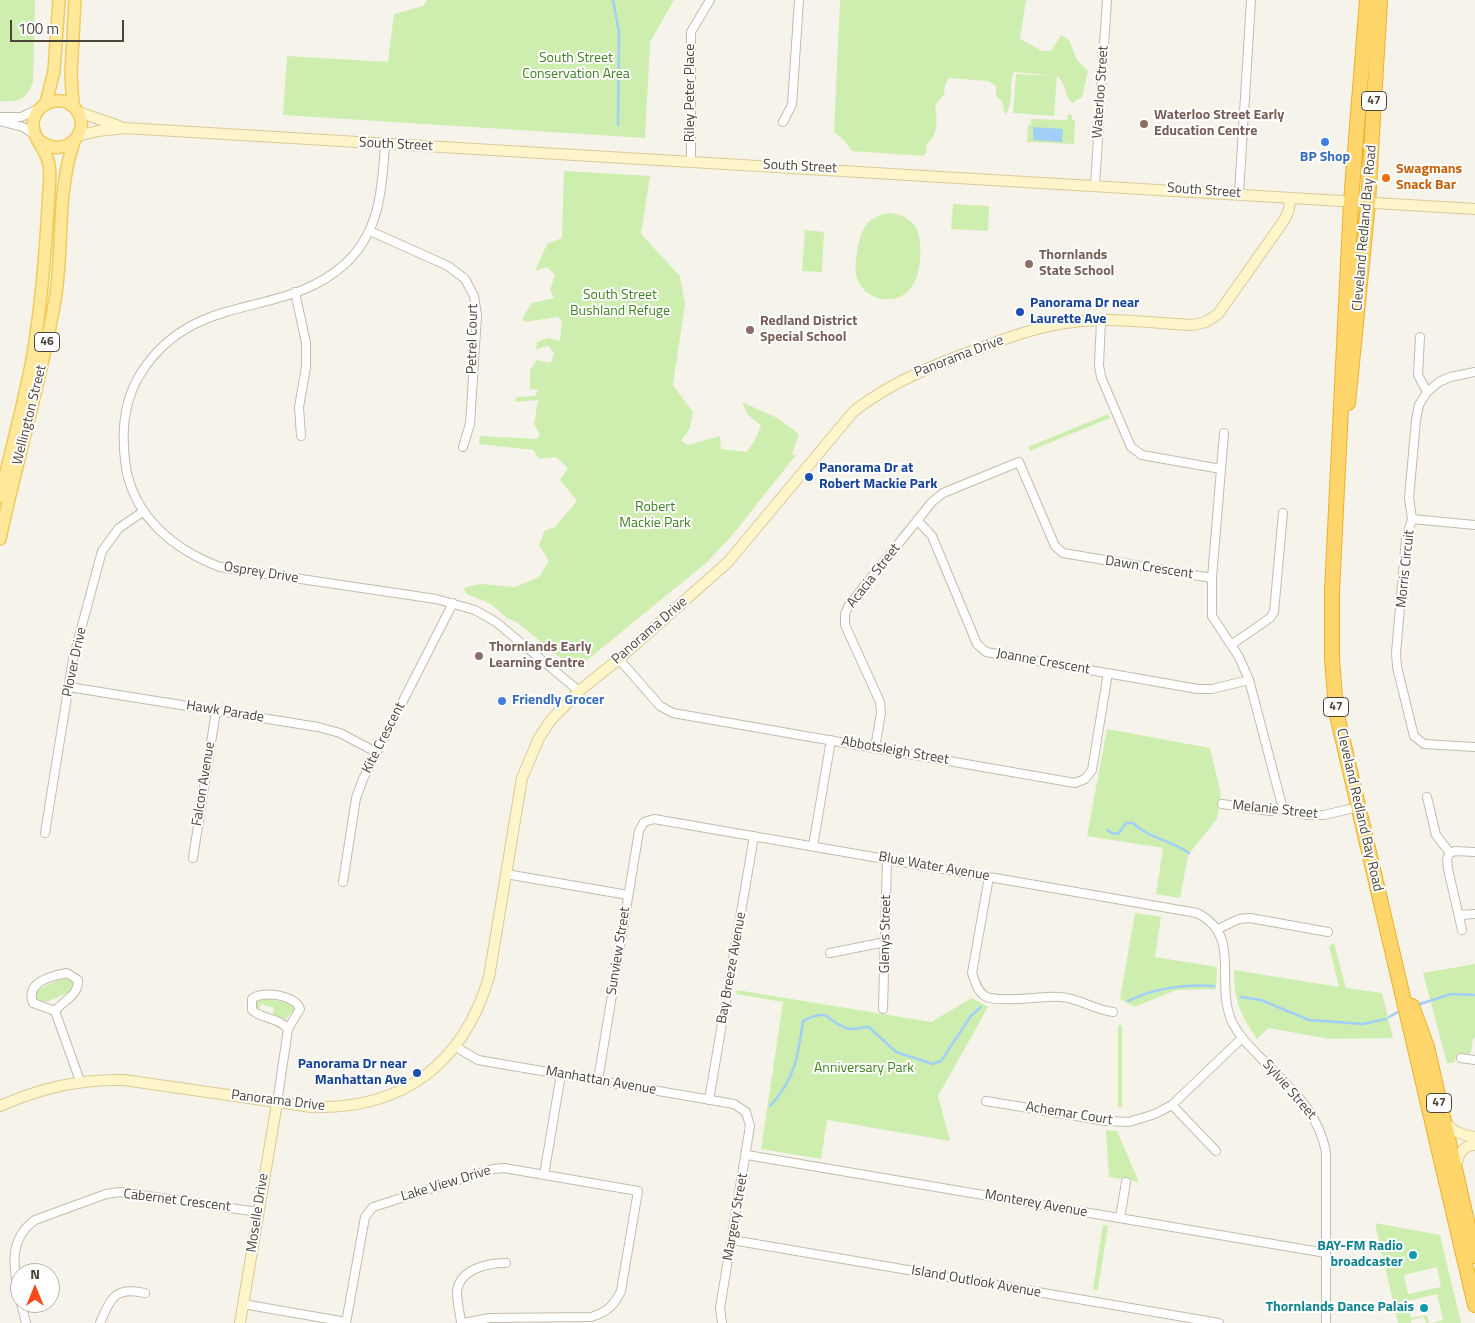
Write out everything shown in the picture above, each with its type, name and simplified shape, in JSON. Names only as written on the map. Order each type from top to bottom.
[{"type":"highway","name":"Cleveland Redland Bay Road","points":[[1340,455],[1339,426],[1352,202],[1367,0]]},
{"type":"highway","name":"Cleveland Redland Bay Road","points":[[1380,0],[1368,203],[1352,376],[1340,455],[1332,591],[1332,658],[1336,711],[1475,1305]]},
{"type":"highway","name":"Cleveland Redland Bay Road","points":[[1393,953],[1427,1047],[1475,1256]]},
{"type":"highway","points":[[1427,1047],[1420,1047],[1419,1052],[1426,1081],[1429,1108]]},
{"type":"main road","name":"Wellington Street","points":[[0,497],[32,360],[38,322],[50,185],[49,163],[38,139],[33,120],[42,106],[54,72],[59,0]]},
{"type":"main road","name":"Wellington Street","points":[[0,539],[47,342],[55,298],[62,185],[81,120],[76,109],[71,74],[75,0]]},
{"type":"main road","points":[[42,106],[61,101],[76,109]]},
{"type":"main road","points":[[38,139],[52,148],[58,148],[76,139]]},
{"type":"street","name":"Riley Peter Place","points":[[691,161],[691,32],[710,0]]},
{"type":"street","points":[[783,122],[792,105],[799,0]]},
{"type":"street","name":"Waterloo Street","points":[[1095,185],[1107,0]]},
{"type":"street","points":[[1239,193],[1251,0]]},
{"type":"street","points":[[0,119],[21,117],[42,106]]},
{"type":"street","name":"South Street","points":[[76,109],[125,128]]},
{"type":"street","points":[[0,119],[23,127],[38,139]]},
{"type":"street","name":"South Street","points":[[76,139],[98,131],[125,128],[385,145],[1239,193],[1290,198],[1475,209]]},
{"type":"street","name":"Osprey Drive","points":[[385,145],[382,193],[378,212],[370,231],[347,262],[331,276],[295,292],[204,318],[186,327],[167,341],[150,359],[136,381],[128,403],[123,427],[123,450],[127,474],[144,511],[175,546],[196,558],[220,567],[453,603],[475,610],[496,622],[579,691]]},
{"type":"street","name":"Panorama Drive","points":[[0,1107],[60,1084],[80,1081],[124,1080],[276,1103],[333,1108],[370,1102],[394,1094],[418,1081],[440,1065],[456,1047],[482,1002],[487,985],[522,778],[538,738],[551,720],[579,691],[619,660],[728,562],[854,411],[902,379],[952,358],[1023,333],[1075,322],[1192,325],[1213,319],[1285,220],[1289,210],[1290,198]]},
{"type":"street","name":"Petrel Court","points":[[370,231],[448,266],[464,278],[474,296],[477,315],[470,424],[463,447]]},
{"type":"street","points":[[295,292],[306,343],[306,367],[299,407],[301,436]]},
{"type":"street","points":[[1101,322],[1099,365],[1101,377],[1132,447],[1142,455],[1221,469]]},
{"type":"street","points":[[1420,337],[1418,375],[1428,392]]},
{"type":"street","name":"Morris Circuit","points":[[1475,372],[1450,377],[1428,392],[1419,406],[1409,498],[1412,519],[1406,539],[1396,653],[1397,667],[1414,736],[1424,744],[1475,748]]},
{"type":"street","points":[[1212,578],[1224,433]]},
{"type":"street","name":"Acacia Street","points":[[876,748],[881,713],[880,702],[845,625],[845,614],[849,605],[932,502],[943,493],[1018,462]]},
{"type":"street","name":"Dawn Crescent","points":[[1018,462],[1055,546],[1063,553],[1212,578],[1212,616],[1239,657],[1249,680],[1283,810]]},
{"type":"street","name":"Plover Drive","points":[[45,833],[73,659],[102,551],[119,528],[144,511]]},
{"type":"street","points":[[1231,645],[1274,612],[1283,513]]},
{"type":"street","points":[[1412,519],[1475,525]]},
{"type":"street","name":"Joanne Crescent","points":[[917,520],[932,536],[976,644],[986,652],[1198,689],[1212,689],[1249,680]]},
{"type":"street","name":"Kite Crescent","points":[[343,882],[356,798],[376,752],[453,603]]},
{"type":"street","name":"Abbotsleigh Street","points":[[619,660],[666,711],[1075,782],[1085,780],[1092,770],[1108,673]]},
{"type":"street","name":"Hawk Parade","points":[[69,687],[318,726],[340,733],[376,752]]},
{"type":"street","name":"Falcon Avenue","points":[[193,858],[216,711]]},
{"type":"street","points":[[813,846],[830,740]]},
{"type":"street","points":[[1426,797],[1436,835],[1450,853]]},
{"type":"street","name":"Melanie Street","points":[[1222,804],[1270,811],[1283,810],[1306,816],[1324,815],[1358,807]]},
{"type":"street","name":"Blue Water Avenue","points":[[644,822],[654,819],[1197,913],[1208,918],[1218,929]]},
{"type":"street","name":"Sunview Street","points":[[598,1080],[639,831],[644,822]]},
{"type":"street","name":"Bay Breeze Avenue","points":[[709,1100],[754,836]]},
{"type":"street","points":[[1462,930],[1447,859],[1450,853],[1455,851],[1475,852]]},
{"type":"street","name":"Glenys Street","points":[[883,1009],[887,859]]},
{"type":"street","points":[[506,874],[628,895]]},
{"type":"street","points":[[989,877],[972,972],[976,986],[985,996],[995,999],[1062,997],[1078,1001],[1097,1010],[1112,1012]]},
{"type":"street","points":[[1459,915],[1475,914]]},
{"type":"street","points":[[1218,929],[1234,921],[1250,918],[1328,932]]},
{"type":"street","name":"Sylvie Street","points":[[1218,929],[1224,947],[1224,989],[1227,1007],[1242,1038],[1308,1108],[1317,1122],[1326,1152],[1326,1323]]},
{"type":"street","points":[[830,953],[885,942]]},
{"type":"street","points":[[67,973],[75,976],[78,980],[79,988],[55,1010],[33,1003],[30,996],[32,988],[36,983],[61,974],[67,973]]},
{"type":"street","points":[[276,1103],[288,1029],[300,1008],[294,999],[261,994],[252,998],[252,1010],[257,1014],[282,1022],[288,1029]]},
{"type":"street","points":[[55,1010],[80,1081]]},
{"type":"street","name":"Achemar Court","points":[[986,1101],[1114,1122],[1142,1118],[1172,1105],[1242,1038]]},
{"type":"street","name":"Manhattan Avenue","points":[[456,1047],[478,1060],[734,1104],[746,1112]]},
{"type":"street","points":[[1461,1058],[1475,1060]]},
{"type":"street","points":[[544,1174],[561,1074]]},
{"type":"street","name":"Moselle Drive","points":[[240,1323],[276,1103]]},
{"type":"street","points":[[1172,1105],[1216,1150]]},
{"type":"street","name":"Margery Street","points":[[722,1323],[720,1308],[747,1155],[750,1126],[746,1112]]},
{"type":"street","points":[[1443,1118],[1449,1128],[1461,1134],[1475,1137]]},
{"type":"street","points":[[1455,1172],[1458,1156],[1463,1149],[1475,1145]]},
{"type":"street","name":"Monterey Avenue","points":[[747,1155],[1326,1252]]},
{"type":"street","name":"Lake View Drive","points":[[346,1322],[365,1218],[373,1207],[492,1169],[504,1168],[638,1191],[621,1291],[614,1304],[604,1313],[591,1316],[490,1318],[462,1323]]},
{"type":"street","points":[[1120,1218],[1126,1182]]},
{"type":"street","name":"Cabernet Crescent","points":[[13,1263],[14,1254],[27,1226],[36,1220],[106,1194],[120,1192],[258,1212]]},
{"type":"street","name":"Island Outlook Avenue","points":[[732,1240],[1219,1323]]},
{"type":"street","points":[[462,1323],[457,1290],[461,1282],[468,1273],[476,1268],[490,1263],[506,1262]]},
{"type":"street","points":[[100,1323],[110,1301],[119,1292],[129,1289],[145,1293]]},
{"type":"street","points":[[243,1304],[346,1322]]},
{"type":"green space","points":[[0,0],[35,0],[33,82],[24,97],[12,101],[0,101]]},
{"type":"green space","name":"South Street Conservation Area","points":[[427,0],[674,0],[650,42],[645,138],[283,115],[287,56],[388,62],[394,14],[423,6]]},
{"type":"green space","points":[[840,0],[1026,0],[1020,39],[1042,51],[1051,51],[1061,35],[1069,40],[1077,60],[1088,71],[1082,97],[1072,103],[1057,76],[1054,116],[1013,113],[1016,74],[1056,76],[1014,72],[1011,83],[1010,105],[1005,115],[1002,101],[996,96],[996,86],[988,81],[949,78],[945,85],[944,95],[935,105],[935,132],[926,144],[927,152],[923,156],[852,151],[845,141],[834,132]]},
{"type":"green space","points":[[1068,115],[1072,115],[1072,120],[1075,120],[1074,144],[1027,142],[1028,125],[1031,125],[1031,119],[1067,120]]},
{"type":"green space","points":[[564,171],[650,176],[641,234],[680,276],[685,304],[673,385],[693,412],[690,428],[681,441],[688,445],[720,436],[721,449],[747,452],[756,438],[761,425],[748,415],[742,402],[777,418],[799,434],[792,454],[796,455],[730,538],[706,563],[575,670],[518,623],[507,618],[491,604],[467,594],[463,588],[481,584],[515,587],[539,577],[549,561],[539,545],[545,530],[555,527],[577,501],[560,480],[568,468],[556,457],[539,459],[533,450],[479,444],[480,436],[537,439],[540,435],[534,424],[538,400],[515,402],[517,397],[535,396],[538,390],[530,389],[530,370],[537,360],[551,363],[554,353],[548,345],[536,350],[537,342],[549,338],[560,341],[562,321],[558,317],[524,322],[523,317],[532,303],[554,298],[550,290],[555,275],[547,267],[535,271],[547,244],[562,238]]},
{"type":"green space","points":[[953,204],[989,206],[988,231],[951,229]]},
{"type":"green space","points":[[890,213],[907,219],[917,229],[920,244],[920,261],[917,276],[910,289],[899,297],[883,299],[872,296],[861,286],[856,276],[855,264],[862,231],[875,217]]},
{"type":"green space","points":[[805,230],[824,232],[822,272],[802,271]]},
{"type":"green space","points":[[1108,414],[1110,418],[1030,451],[1028,447]]},
{"type":"green space","points":[[1107,729],[1210,748],[1221,795],[1217,819],[1188,855],[1180,898],[1156,894],[1163,848],[1087,836]]},
{"type":"green space","points":[[1135,913],[1161,917],[1155,957],[1217,967],[1216,989],[1177,990],[1134,1007],[1120,999]]},
{"type":"green space","points":[[1334,943],[1346,988],[1382,993],[1393,1038],[1330,1039],[1268,1028],[1257,1039],[1239,1007],[1235,990],[1234,970],[1339,987],[1329,946]]},
{"type":"green space","points":[[1475,964],[1475,1038],[1473,1038],[1471,1052],[1466,1056],[1457,1055],[1454,1063],[1447,1063],[1423,973]]},
{"type":"green space","points":[[67,976],[75,984],[74,990],[49,1001],[38,1002],[34,995],[35,991]]},
{"type":"green space","name":"Anniversary Park","points":[[737,990],[931,1022],[972,998],[988,1007],[938,1096],[950,1141],[827,1120],[821,1159],[761,1149],[783,1002],[736,994]]},
{"type":"green space","points":[[263,998],[293,1004],[295,1009],[285,1020],[272,1016],[274,1008],[261,1004],[258,1012],[255,1004],[257,999]]},
{"type":"green space","points":[[1118,1025],[1122,1025],[1122,1107],[1118,1107]]},
{"type":"green space","points":[[1106,1130],[1117,1131],[1139,1182],[1109,1177]]},
{"type":"green space","points":[[1375,1223],[1440,1235],[1461,1323],[1431,1323],[1443,1320],[1437,1294],[1407,1301],[1411,1318],[1427,1315],[1429,1323],[1426,1323],[1424,1317],[1411,1320],[1411,1323],[1398,1323]],"holes":[[[1437,1267],[1441,1287],[1408,1294],[1404,1275]]]},
{"type":"green space","points":[[1103,1225],[1108,1226],[1098,1290],[1093,1289]]},
{"type":"water","points":[[1033,127],[1063,129],[1062,142],[1033,140]]},
{"type":"waterway","points":[[613,0],[619,32],[618,125]]},
{"type":"waterway","points":[[1107,830],[1114,834],[1119,833],[1126,823],[1133,823],[1146,832],[1189,853]]},
{"type":"waterway","points":[[1128,1001],[1148,993],[1170,988],[1214,986]]},
{"type":"waterway","points":[[1420,1004],[1451,994],[1475,995]]},
{"type":"waterway","points":[[1241,997],[1261,1000],[1309,1020],[1363,1024],[1386,1019]]},
{"type":"waterway","points":[[770,1106],[785,1086],[794,1066],[803,1021],[823,1015],[849,1029],[869,1027],[896,1052],[933,1064],[941,1061],[971,1016],[981,1007]]},
{"type":"waterway","points":[[1389,1017],[1398,1012]]},
{"type":"place","name":"Waterloo Street Early Education Centre","points":[[1144,124]]},
{"type":"place","name":"BP Shop","points":[[1325,142]]},
{"type":"place","name":"Swagmans Snack Bar","points":[[1386,178]]},
{"type":"place","name":"Thornlands State School","points":[[1029,264]]},
{"type":"place","name":"Panorama Dr near Laurette Ave","points":[[1020,312]]},
{"type":"place","name":"Redland District Special School","points":[[750,330]]},
{"type":"place","name":"Panorama Dr at Robert Mackie Park","points":[[809,477]]},
{"type":"place","name":"Thornlands Early Learning Centre","points":[[479,656]]},
{"type":"place","name":"Friendly Grocer","points":[[502,701]]},
{"type":"place","name":"Panorama Dr near Manhattan Ave","points":[[417,1073]]},
{"type":"place","name":"BAY-FM Radio broadcaster","points":[[1413,1255]]},
{"type":"place","name":"Thornlands Dance Palais","points":[[1424,1308]]},
{"type":"park label","name":"South Street Bushland Refuge","points":[[620,304]]},
{"type":"park label","name":"Robert Mackie Park","points":[[655,516]]}]
